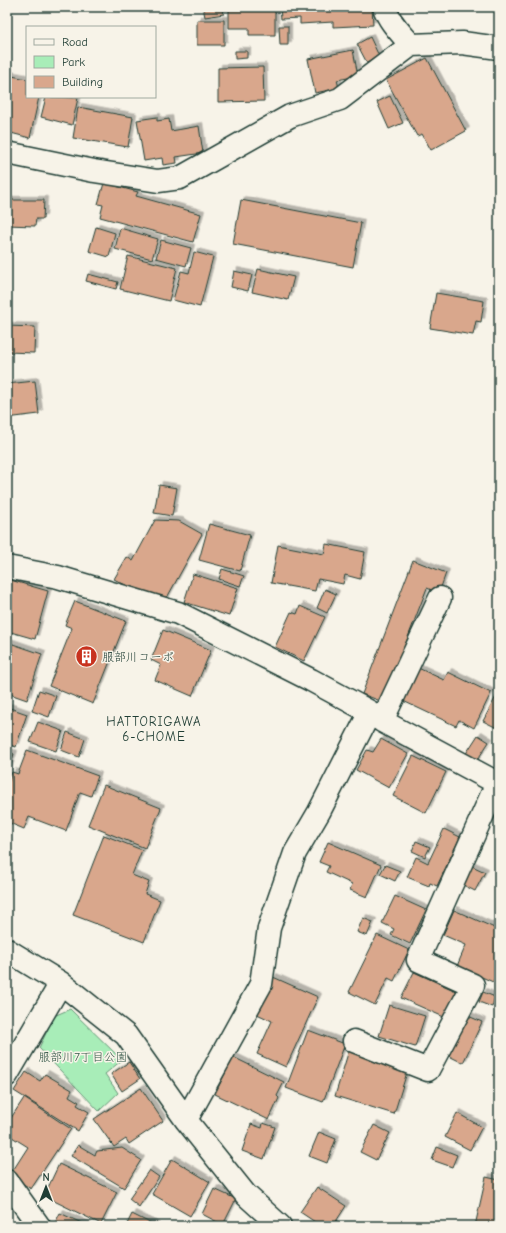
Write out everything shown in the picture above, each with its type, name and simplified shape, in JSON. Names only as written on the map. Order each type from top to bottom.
[{"type":"street","points":[[384,7],[386,15],[411,44]]},
{"type":"street","points":[[7,153],[94,171],[151,180],[158,181],[180,178],[290,116],[340,99],[411,44],[462,43],[499,48]]},
{"type":"street","points":[[7,567],[58,577],[178,613],[305,677],[498,784],[418,960],[473,985],[428,1070],[354,1041]]},
{"type":"street","points":[[186,1120],[261,984],[268,928],[295,853],[376,717],[440,598]]},
{"type":"street","points":[[7,950],[61,982],[126,1035],[186,1120],[246,1195],[280,1226]]},
{"type":"street","points":[[7,1075],[61,982]]},
{"type":"street","points":[[7,1181],[38,1226]]},
{"type":"green space","name":"服部川7丁目公園","points":[[70,1009],[122,1060],[105,1074],[118,1093],[99,1111],[39,1048],[54,1016]]},
{"type":"building","points":[[203,7],[222,7],[224,14],[205,17]]},
{"type":"building","points":[[229,7],[275,7],[275,35],[249,35],[249,28],[229,28]]},
{"type":"building","points":[[280,7],[372,7],[373,25],[333,27],[333,22],[300,24],[300,18],[281,19]]},
{"type":"building","points":[[197,20],[224,20],[224,45],[197,45]]},
{"type":"building","points":[[279,26],[288,26],[288,45],[280,45]]},
{"type":"building","points":[[370,37],[379,56],[367,63],[357,44]]},
{"type":"building","points":[[353,50],[358,76],[337,80],[339,88],[315,93],[308,59]]},
{"type":"building","points":[[235,51],[247,51],[247,58],[235,59]]},
{"type":"building","points":[[427,58],[466,131],[431,150],[422,134],[417,136],[386,80]]},
{"type":"building","points":[[263,67],[264,101],[218,102],[218,68]]},
{"type":"building","points":[[7,75],[26,79],[26,98],[39,98],[30,138],[7,132],[7,122],[10,108],[7,107]]},
{"type":"building","points":[[390,96],[403,123],[389,129],[377,102]]},
{"type":"building","points":[[46,98],[78,98],[72,125],[41,117]]},
{"type":"building","points":[[78,107],[133,117],[128,147],[73,138]]},
{"type":"building","points":[[157,117],[157,121],[169,119],[171,131],[199,126],[203,153],[176,157],[177,163],[163,165],[162,158],[144,161],[137,120]]},
{"type":"building","points":[[104,183],[138,192],[136,196],[201,214],[193,242],[100,217],[103,205],[98,204]]},
{"type":"building","points":[[7,200],[44,200],[43,219],[36,219],[35,226],[7,225]]},
{"type":"building","points":[[241,200],[361,223],[353,267],[233,244]]},
{"type":"building","points":[[96,227],[115,233],[109,257],[89,251]]},
{"type":"building","points":[[120,228],[158,239],[152,259],[115,249]]},
{"type":"building","points":[[161,240],[191,248],[186,266],[156,258]]},
{"type":"building","points":[[194,252],[213,257],[200,307],[173,300],[181,271],[189,273]]},
{"type":"building","points":[[128,256],[177,268],[169,301],[120,289]]},
{"type":"building","points":[[258,269],[294,277],[288,300],[252,292]]},
{"type":"building","points":[[234,271],[252,275],[248,291],[231,287]]},
{"type":"building","points":[[88,274],[118,282],[116,289],[86,281]]},
{"type":"building","points":[[436,293],[484,301],[481,322],[476,321],[473,335],[430,328]]},
{"type":"building","points":[[7,326],[35,327],[34,353],[7,352]]},
{"type":"building","points":[[35,381],[39,414],[7,418],[7,384]]},
{"type":"building","points":[[159,485],[177,488],[172,516],[154,513]]},
{"type":"building","points":[[155,520],[179,521],[202,534],[163,605],[114,579],[127,557],[133,561]]},
{"type":"building","points":[[209,524],[250,535],[240,571],[199,560]]},
{"type":"building","points":[[326,544],[365,552],[360,579],[345,575],[343,584],[318,579],[315,591],[271,583],[278,545],[324,554]]},
{"type":"building","points":[[413,560],[446,573],[439,593],[427,588],[383,702],[362,694]]},
{"type":"building","points":[[222,569],[244,576],[240,586],[219,579]]},
{"type":"building","points":[[193,574],[238,588],[229,616],[184,602]]},
{"type":"building","points":[[7,579],[48,591],[35,639],[7,631]]},
{"type":"building","points":[[325,589],[336,594],[327,613],[317,608]]},
{"type":"building","name":"服部川コーポ","points":[[75,601],[126,621],[93,704],[49,686],[72,628],[65,625]]},
{"type":"building","points":[[300,606],[325,617],[304,661],[275,647],[291,612],[297,614]]},
{"type":"building","points":[[163,630],[211,650],[192,696],[155,680],[161,665],[151,660]]},
{"type":"building","points":[[7,642],[42,654],[27,700],[7,693]]},
{"type":"building","points":[[416,667],[444,680],[448,672],[491,693],[474,728],[459,720],[456,726],[401,700]]},
{"type":"building","points":[[39,690],[56,696],[49,717],[32,711]]},
{"type":"building","points":[[499,691],[499,729],[483,721]]},
{"type":"building","points":[[7,707],[27,714],[16,747],[7,744]]},
{"type":"building","points":[[38,722],[63,731],[56,751],[30,742]]},
{"type":"building","points":[[67,732],[85,739],[79,757],[61,750]]},
{"type":"building","points":[[478,735],[489,742],[476,762],[465,755]]},
{"type":"building","points":[[381,739],[408,754],[389,788],[356,770],[367,750],[373,752]]},
{"type":"building","points":[[27,750],[98,776],[91,796],[80,792],[66,831],[29,817],[24,829],[7,822],[7,787],[12,772],[18,774]]},
{"type":"building","points":[[7,752],[14,754],[7,775]]},
{"type":"building","points":[[413,756],[446,772],[426,813],[393,796]]},
{"type":"building","points":[[104,785],[161,808],[145,848],[88,825]]},
{"type":"building","points":[[444,829],[460,837],[437,886],[430,883],[429,886],[407,877],[416,857],[428,863]]},
{"type":"building","points":[[104,835],[142,850],[132,875],[149,882],[145,894],[160,900],[144,942],[73,915]]},
{"type":"building","points":[[416,841],[430,847],[425,857],[412,851]]},
{"type":"building","points":[[328,842],[381,865],[367,897],[350,890],[352,884],[326,872],[329,866],[319,862]]},
{"type":"building","points":[[385,865],[400,871],[395,881],[380,874]]},
{"type":"building","points":[[472,866],[485,872],[475,891],[463,885]]},
{"type":"building","points":[[395,896],[426,910],[410,944],[391,935],[394,929],[382,923]]},
{"type":"building","points":[[454,910],[499,930],[499,969],[493,982],[457,966],[466,945],[443,935]]},
{"type":"building","points":[[363,918],[373,922],[367,936],[357,932]]},
{"type":"building","points":[[377,935],[409,950],[394,981],[388,978],[375,1005],[349,992]]},
{"type":"building","points":[[414,972],[458,992],[446,1018],[401,998]]},
{"type":"building","points":[[273,977],[318,997],[286,1067],[257,1054],[272,1021],[257,1014]]},
{"type":"building","points":[[483,992],[495,997],[492,1007],[479,1002]]},
{"type":"building","points":[[389,1005],[425,1016],[415,1047],[379,1036]]},
{"type":"building","points":[[466,1015],[482,1022],[463,1063],[447,1055]]},
{"type":"building","points":[[308,1030],[345,1044],[323,1102],[286,1088]]},
{"type":"building","points":[[349,1050],[408,1069],[394,1114],[335,1096]]},
{"type":"building","points":[[233,1057],[284,1082],[277,1096],[279,1098],[269,1120],[215,1094]]},
{"type":"building","points":[[129,1062],[140,1079],[122,1091],[111,1074]]},
{"type":"building","points":[[26,1072],[40,1081],[45,1074],[72,1090],[69,1096],[79,1102],[77,1105],[89,1112],[78,1131],[14,1091]]},
{"type":"building","points":[[141,1088],[163,1121],[129,1144],[126,1139],[114,1147],[94,1119]]},
{"type":"building","points":[[24,1098],[71,1129],[31,1189],[10,1175],[28,1147],[7,1134],[7,1124]]},
{"type":"building","points":[[457,1113],[482,1127],[470,1150],[445,1137]]},
{"type":"building","points":[[263,1123],[275,1127],[264,1159],[242,1151],[251,1124],[262,1128]]},
{"type":"building","points":[[374,1125],[390,1133],[376,1160],[360,1152]]},
{"type":"building","points":[[319,1132],[336,1139],[327,1163],[309,1156]]},
{"type":"building","points":[[78,1145],[95,1155],[97,1151],[122,1148],[141,1160],[124,1188],[71,1156]]},
{"type":"building","points":[[437,1147],[457,1155],[452,1167],[432,1160]]},
{"type":"building","points":[[172,1159],[210,1182],[190,1216],[152,1194]]},
{"type":"building","points":[[59,1164],[117,1192],[101,1224],[44,1196]]},
{"type":"building","points":[[149,1170],[159,1177],[139,1207],[129,1199]]},
{"type":"building","points":[[486,1177],[499,1180],[499,1226],[475,1226]]},
{"type":"building","points":[[317,1187],[346,1206],[333,1226],[321,1226],[300,1212]]},
{"type":"building","points":[[214,1189],[236,1199],[223,1225],[202,1214]]},
{"type":"building","points":[[60,1213],[88,1226],[58,1226],[55,1223]]},
{"type":"building","points":[[132,1214],[156,1226],[126,1226]]},
{"type":"place","name":"服部川コーポ","points":[[86,657]]},
{"type":"district","name":"HATTORIGAWA 6-CHOME","points":[[154,728]]}]
